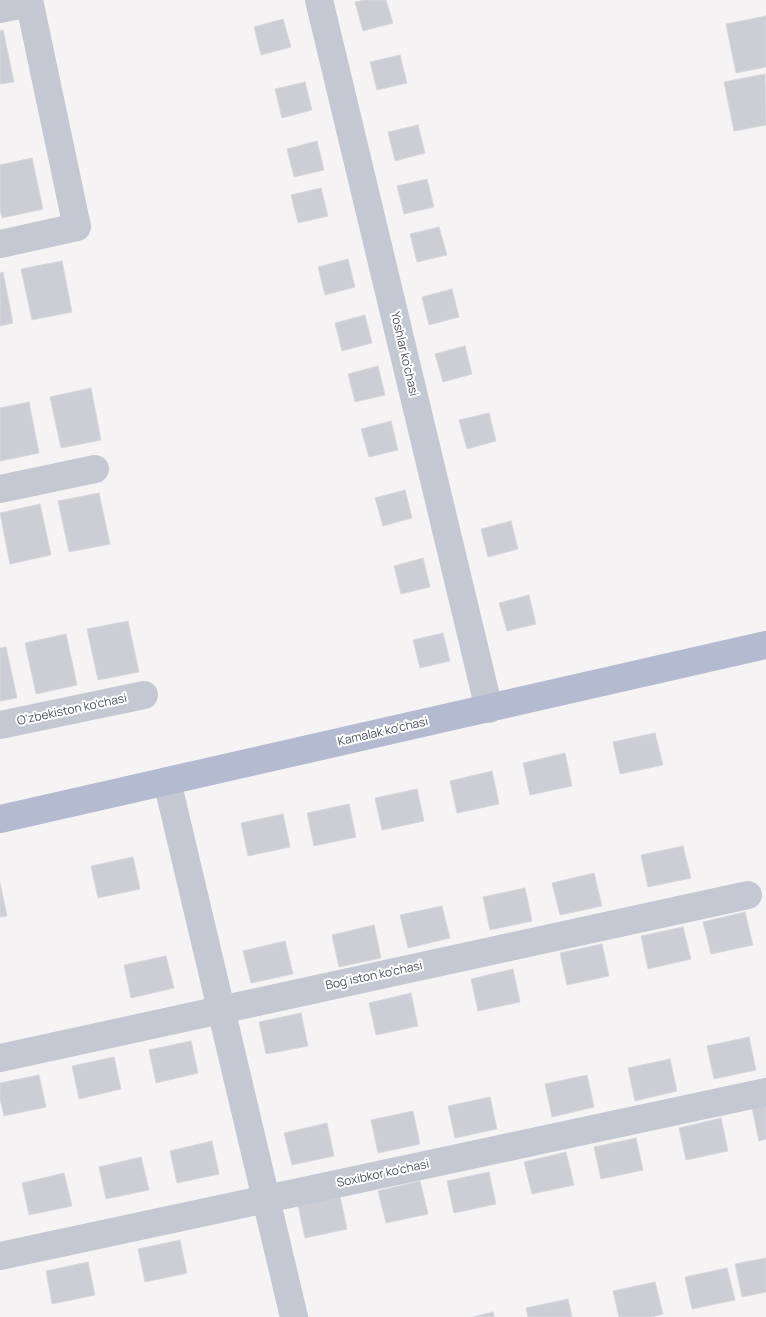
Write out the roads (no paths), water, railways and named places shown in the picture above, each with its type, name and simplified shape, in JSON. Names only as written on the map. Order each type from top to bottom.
[{"type":"main road","name":"Kamalak ko'chasi","points":[[0,819],[766,646]]},
{"type":"street","name":"Yoshlar ko'chasi","points":[[319,0],[489,708]]},
{"type":"street","points":[[0,9],[29,2],[77,227],[0,244]]},
{"type":"street","points":[[0,489],[95,468]]},
{"type":"street","name":"O'zbekiston ko'chasi","points":[[0,725],[144,695]]},
{"type":"street","points":[[167,781],[294,1317]]},
{"type":"street","name":"Bog'iston ko'chasi","points":[[0,1058],[748,895]]},
{"type":"street","name":"Soxibkor ko'chasi","points":[[0,1256],[766,1092]]}]
